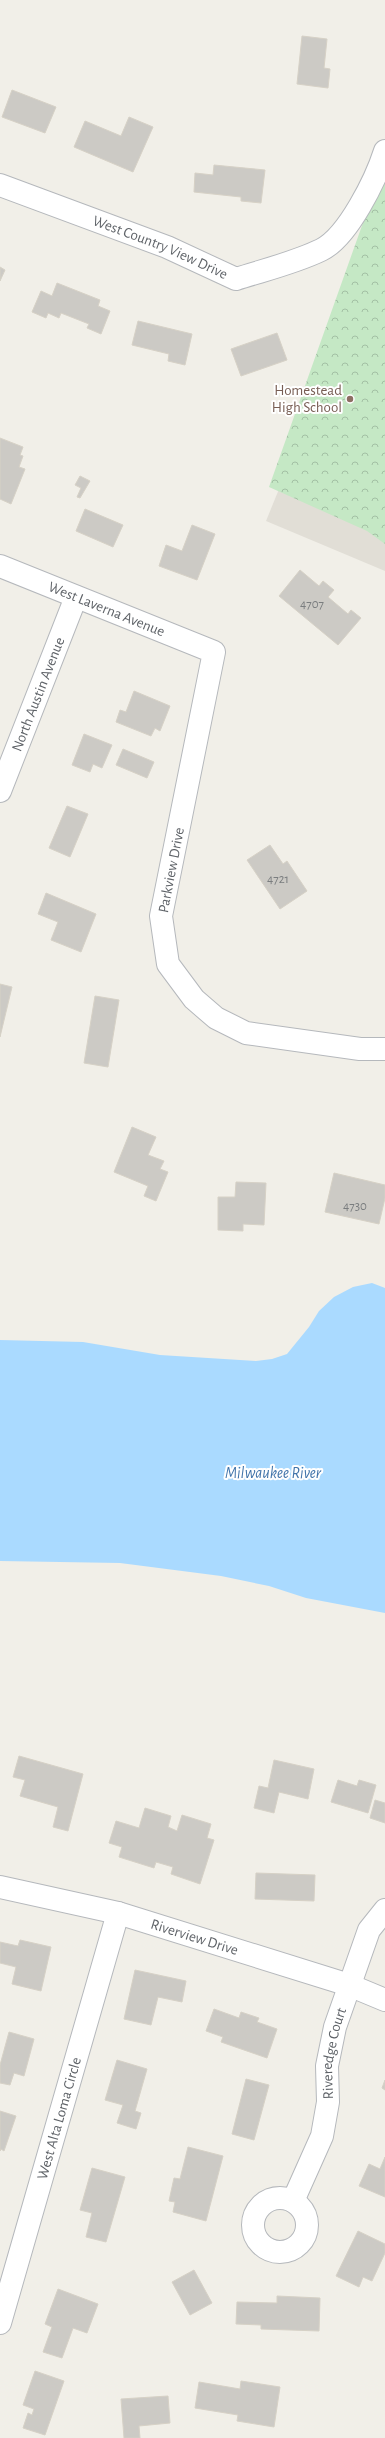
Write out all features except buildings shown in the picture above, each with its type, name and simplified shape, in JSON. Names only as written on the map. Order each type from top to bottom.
[{"type":"street","name":"West Country View Drive","points":[[0,185],[167,247],[236,279],[322,250],[342,230],[362,202],[385,151]]},
{"type":"street","name":"West Laverna Avenue","points":[[0,566],[214,652]]},
{"type":"street","name":"North Austin Avenue","points":[[0,791],[76,597]]},
{"type":"street","name":"Parkview Drive","points":[[214,652],[161,916],[168,964],[194,999],[216,1018],[246,1033],[360,1049],[385,1049]]},
{"type":"street","name":"Riverview Drive","points":[[0,1887],[118,1913],[350,1985],[385,2000]]},
{"type":"street","name":"Riveredge Court","points":[[293,2201],[322,2136],[328,2102],[327,2066],[335,2027],[368,1930],[385,1910]]},
{"type":"street","name":"West Alta Loma Circle","points":[[0,2323],[118,1913]]},
{"type":"shaded area","name":"Homestead High School","points":[[385,229],[385,571],[266,521]]},
{"type":"green space","name":"Homestead High School","points":[[385,175],[385,544],[367,531],[269,487],[375,189]]},
{"type":"water","name":"Milwaukee River","points":[[372,1283],[385,1288],[385,1613],[306,1598],[269,1586],[221,1576],[120,1563],[0,1561],[0,1340],[83,1342],[160,1355],[256,1361],[272,1359],[287,1354],[309,1327],[319,1311],[334,1297],[353,1287]]},
{"type":"place","name":"Homestead High School","points":[[350,399]]}]
